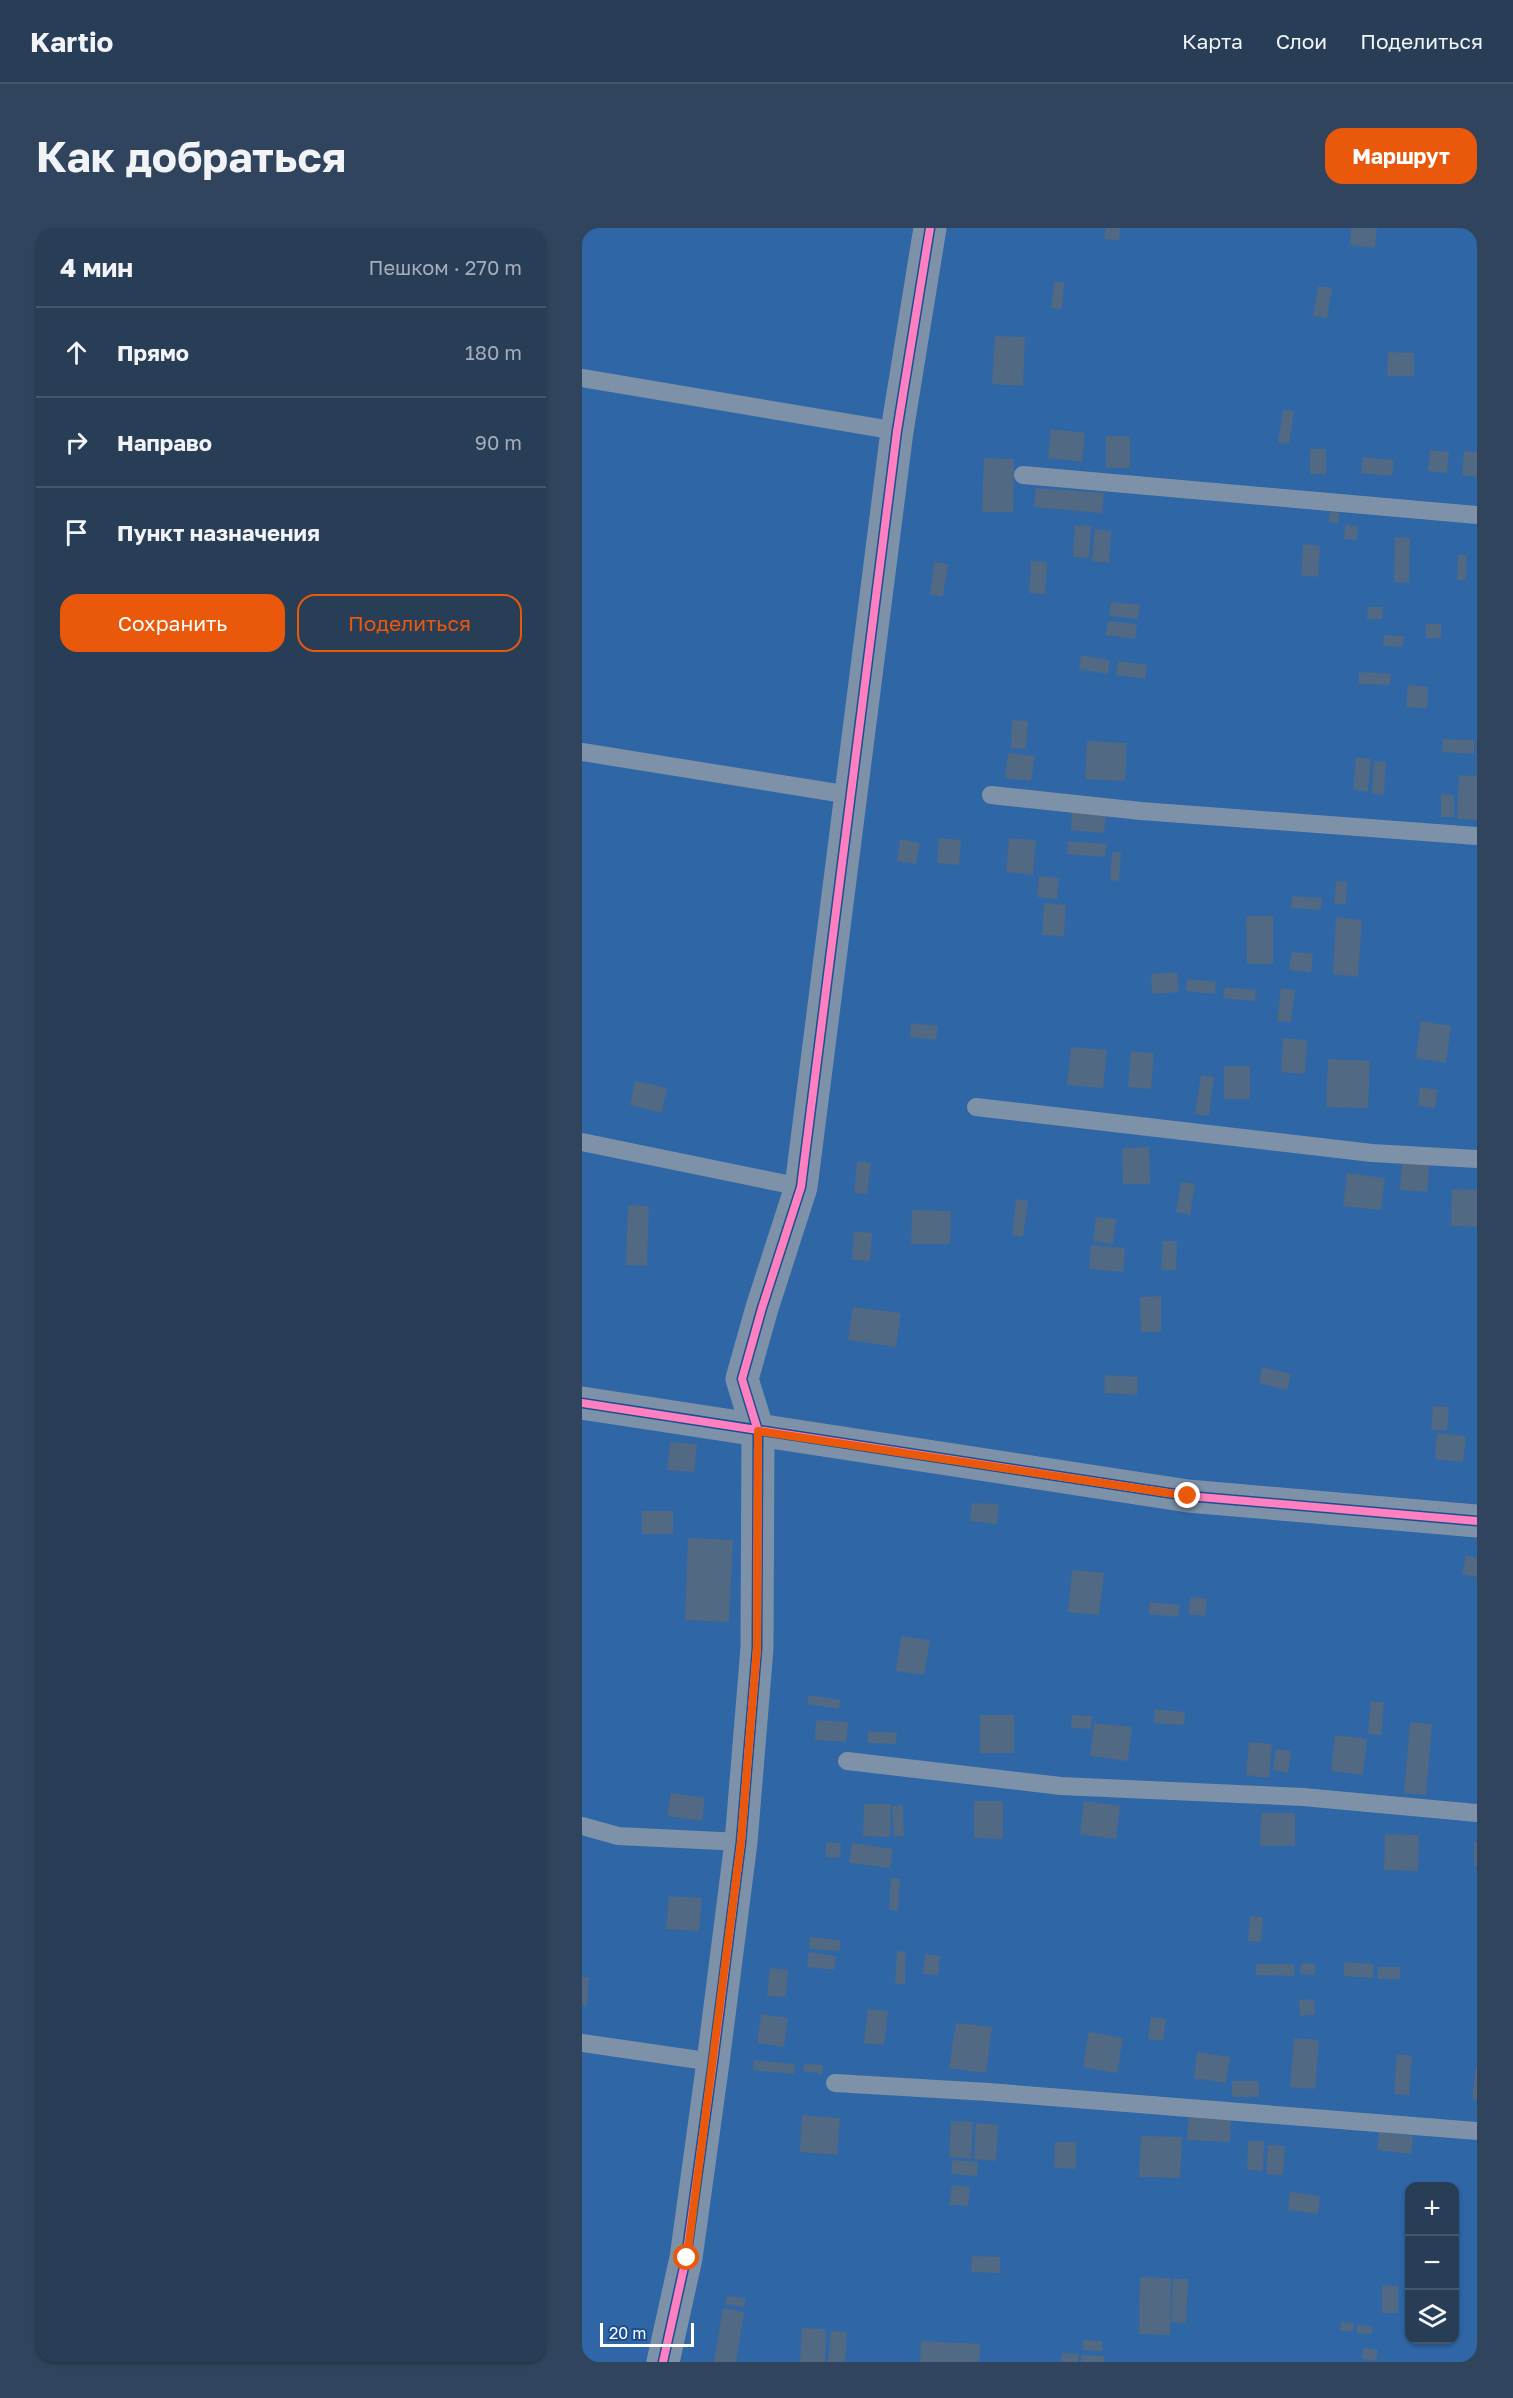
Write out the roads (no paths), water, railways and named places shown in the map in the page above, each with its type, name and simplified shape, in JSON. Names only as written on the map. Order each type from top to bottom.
[{"type":"street","points":[[663,2362],[687,2258],[713,2061],[741,1842],[757,1648],[758,1431],[742,1379],[801,1187],[897,431],[930,228]]},
{"type":"street","points":[[582,1403],[1188,1496],[1477,1521]]},
{"type":"lane","points":[[582,378],[897,431]]},
{"type":"lane","points":[[1023,475],[1477,515]]},
{"type":"lane","points":[[582,752],[850,795]]},
{"type":"lane","points":[[991,795],[1141,812],[1477,836]]},
{"type":"lane","points":[[976,1107],[1372,1153],[1477,1159]]},
{"type":"lane","points":[[582,1142],[801,1187]]},
{"type":"lane","points":[[847,1761],[1061,1786],[1303,1797],[1477,1813]]},
{"type":"lane","points":[[582,1826],[618,1836],[741,1842]]},
{"type":"lane","points":[[582,2043],[713,2061]]},
{"type":"lane","points":[[835,2083],[988,2092],[1477,2131]]}]
